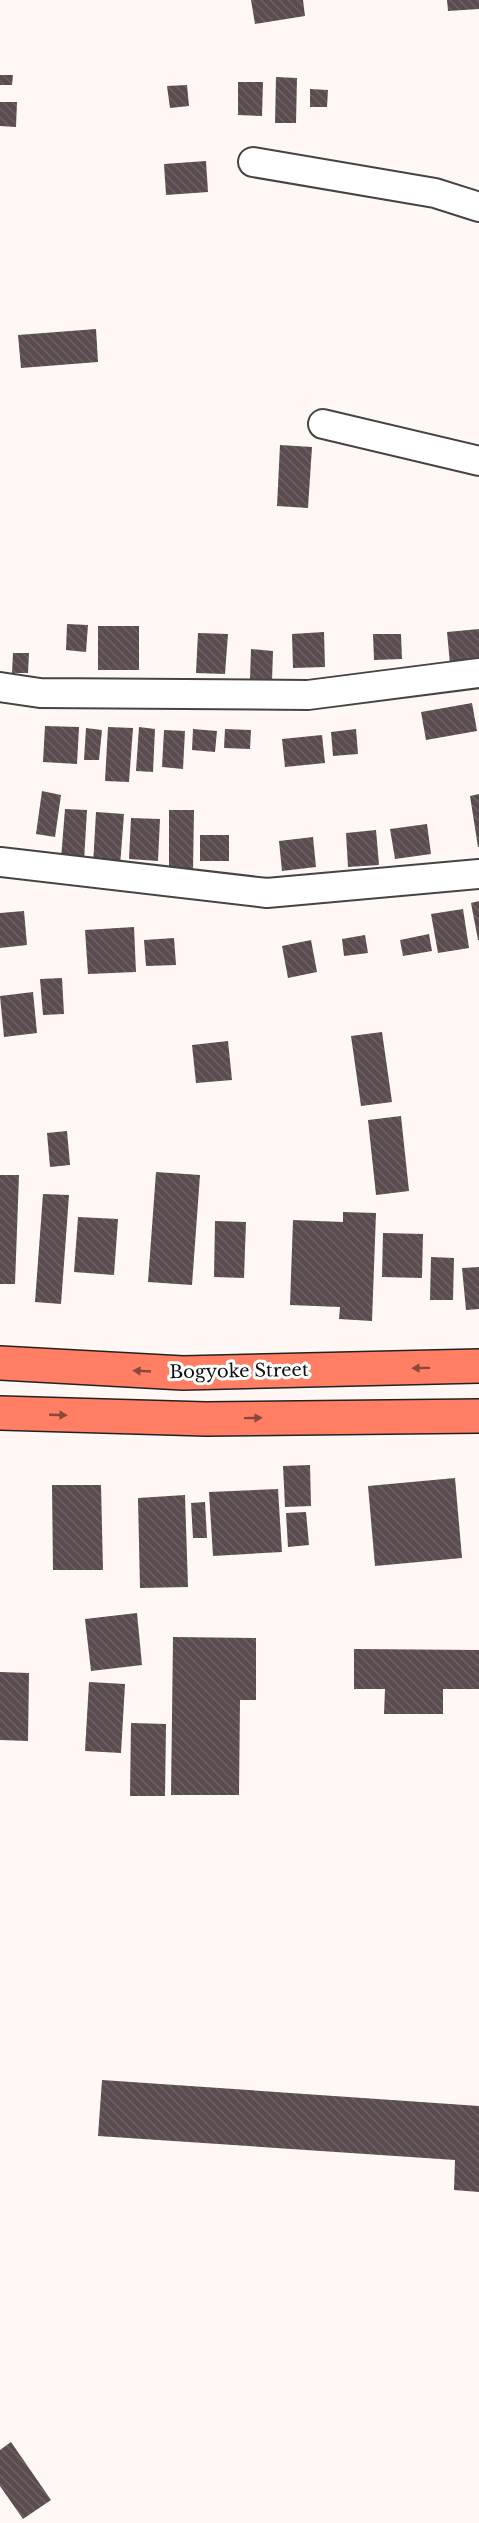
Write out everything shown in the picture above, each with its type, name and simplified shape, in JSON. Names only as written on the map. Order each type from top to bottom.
[{"type":"main road","name":"Bogyoke Street","points":[[0,1363],[183,1373],[479,1366]]},
{"type":"main road","points":[[0,1413],[206,1419],[479,1416]]},
{"type":"street","points":[[253,162],[435,193],[479,207]]},
{"type":"street","points":[[324,424],[479,461]]},
{"type":"street","points":[[0,687],[40,693],[308,694],[479,673]]},
{"type":"street","points":[[0,862],[267,893],[479,874]]},
{"type":"building","points":[[251,0],[303,0],[305,16],[255,24]]},
{"type":"building","points":[[447,0],[479,0],[479,9],[448,11]]},
{"type":"building","points":[[0,75],[13,75],[12,85],[0,85]]},
{"type":"building","points":[[276,77],[297,78],[296,123],[275,123]]},
{"type":"building","points":[[238,82],[263,82],[262,116],[238,115]]},
{"type":"building","points":[[187,85],[189,106],[170,108],[167,86]]},
{"type":"building","points":[[310,89],[328,90],[327,107],[310,107]]},
{"type":"building","points":[[0,102],[17,102],[16,127],[0,126]]},
{"type":"building","points":[[206,161],[208,192],[166,195],[164,164]]},
{"type":"building","points":[[96,329],[98,362],[21,368],[18,335]]},
{"type":"building","points":[[280,445],[312,447],[308,508],[277,506]]},
{"type":"building","points":[[67,624],[88,625],[86,652],[66,650]]},
{"type":"building","points":[[98,626],[139,626],[139,670],[98,670]]},
{"type":"building","points":[[479,629],[479,660],[450,664],[447,632]]},
{"type":"building","points":[[324,632],[325,667],[293,668],[292,634]]},
{"type":"building","points":[[198,633],[228,634],[225,674],[196,673]]},
{"type":"building","points":[[373,634],[401,634],[402,659],[374,660]]},
{"type":"building","points":[[251,649],[273,651],[272,681],[250,679]]},
{"type":"building","points":[[13,653],[29,653],[28,673],[12,673]]},
{"type":"building","points":[[472,703],[477,731],[426,740],[421,712]]},
{"type":"building","points":[[45,726],[79,727],[77,764],[43,762]]},
{"type":"building","points":[[108,727],[133,728],[129,782],[105,781]]},
{"type":"building","points":[[139,727],[155,729],[153,772],[136,771]]},
{"type":"building","points":[[86,728],[102,730],[99,760],[84,760]]},
{"type":"building","points":[[193,729],[217,731],[215,752],[192,750]]},
{"type":"building","points":[[225,729],[251,730],[250,749],[224,748]]},
{"type":"building","points":[[356,729],[358,754],[333,756],[331,732]]},
{"type":"building","points":[[164,730],[185,731],[183,769],[162,767]]},
{"type":"building","points":[[322,735],[325,763],[285,767],[282,739]]},
{"type":"building","points":[[42,791],[61,795],[55,837],[36,834]]},
{"type":"building","points":[[479,794],[479,847],[478,847],[470,796]]},
{"type":"building","points":[[65,809],[87,810],[84,861],[61,859]]},
{"type":"building","points":[[169,810],[194,810],[193,871],[169,870]]},
{"type":"building","points":[[96,812],[124,814],[120,866],[93,865]]},
{"type":"building","points":[[131,818],[160,819],[158,861],[129,859]]},
{"type":"building","points":[[427,824],[431,854],[395,859],[390,829]]},
{"type":"building","points":[[376,830],[379,865],[348,867],[346,833]]},
{"type":"building","points":[[200,835],[229,835],[229,861],[200,861]]},
{"type":"building","points":[[313,837],[316,867],[282,871],[279,841]]},
{"type":"building","points":[[479,901],[479,940],[478,940],[471,903]]},
{"type":"building","points":[[463,909],[469,948],[438,953],[431,914]]},
{"type":"building","points":[[24,911],[27,945],[0,948],[0,913]]},
{"type":"building","points":[[134,927],[136,972],[88,974],[85,930]]},
{"type":"building","points":[[429,934],[432,951],[403,956],[400,940]]},
{"type":"building","points":[[365,935],[368,953],[344,956],[342,939]]},
{"type":"building","points":[[174,938],[176,965],[146,966],[144,940]]},
{"type":"building","points":[[311,940],[317,972],[288,978],[282,946]]},
{"type":"building","points":[[62,978],[64,1014],[43,1015],[40,979]]},
{"type":"building","points":[[33,992],[37,1033],[4,1037],[0,996]]},
{"type":"building","points":[[382,1032],[392,1102],[361,1106],[351,1036]]},
{"type":"building","points":[[228,1041],[232,1080],[196,1083],[192,1045]]},
{"type":"building","points":[[401,1116],[409,1191],[376,1195],[368,1120]]},
{"type":"building","points":[[67,1131],[70,1165],[50,1167],[47,1133]]},
{"type":"building","points":[[156,1172],[200,1175],[192,1285],[148,1282]]},
{"type":"building","points":[[0,1175],[19,1175],[15,1284],[0,1284]]},
{"type":"building","points":[[43,1194],[69,1195],[61,1304],[35,1302]]},
{"type":"building","points":[[343,1212],[376,1213],[372,1321],[339,1319],[340,1307],[290,1305],[293,1220],[343,1222]]},
{"type":"building","points":[[78,1217],[118,1219],[114,1275],[74,1272]]},
{"type":"building","points":[[215,1221],[246,1222],[244,1278],[214,1277]]},
{"type":"building","points":[[383,1233],[423,1234],[422,1278],[382,1277]]},
{"type":"building","points":[[431,1257],[454,1258],[453,1300],[430,1300]]},
{"type":"building","points":[[479,1267],[479,1309],[466,1310],[462,1268]]},
{"type":"building","points":[[310,1465],[311,1506],[285,1507],[283,1466]]},
{"type":"building","points":[[455,1478],[462,1558],[375,1566],[368,1486]]},
{"type":"building","points":[[52,1485],[101,1485],[103,1570],[53,1570]]},
{"type":"building","points":[[278,1489],[282,1552],[213,1556],[209,1492]]},
{"type":"building","points":[[185,1495],[188,1587],[140,1588],[138,1498]]},
{"type":"building","points":[[205,1502],[207,1538],[193,1538],[191,1503]]},
{"type":"building","points":[[306,1512],[309,1545],[288,1547],[286,1513]]},
{"type":"building","points":[[137,1613],[142,1665],[91,1671],[85,1619]]},
{"type":"building","points":[[173,1637],[256,1638],[256,1700],[240,1700],[239,1795],[171,1795]]},
{"type":"building","points":[[354,1649],[479,1650],[479,1689],[443,1689],[443,1714],[384,1714],[385,1689],[354,1689]]},
{"type":"building","points":[[0,1672],[29,1673],[28,1741],[0,1740]]},
{"type":"building","points":[[89,1682],[125,1684],[121,1753],[85,1751]]},
{"type":"building","points":[[131,1723],[166,1724],[165,1796],[130,1796]]},
{"type":"building","points":[[102,2080],[479,2106],[479,2192],[454,2190],[455,2160],[98,2136]]},
{"type":"building","points":[[11,2442],[51,2500],[23,2519],[0,2486],[0,2450]]}]
